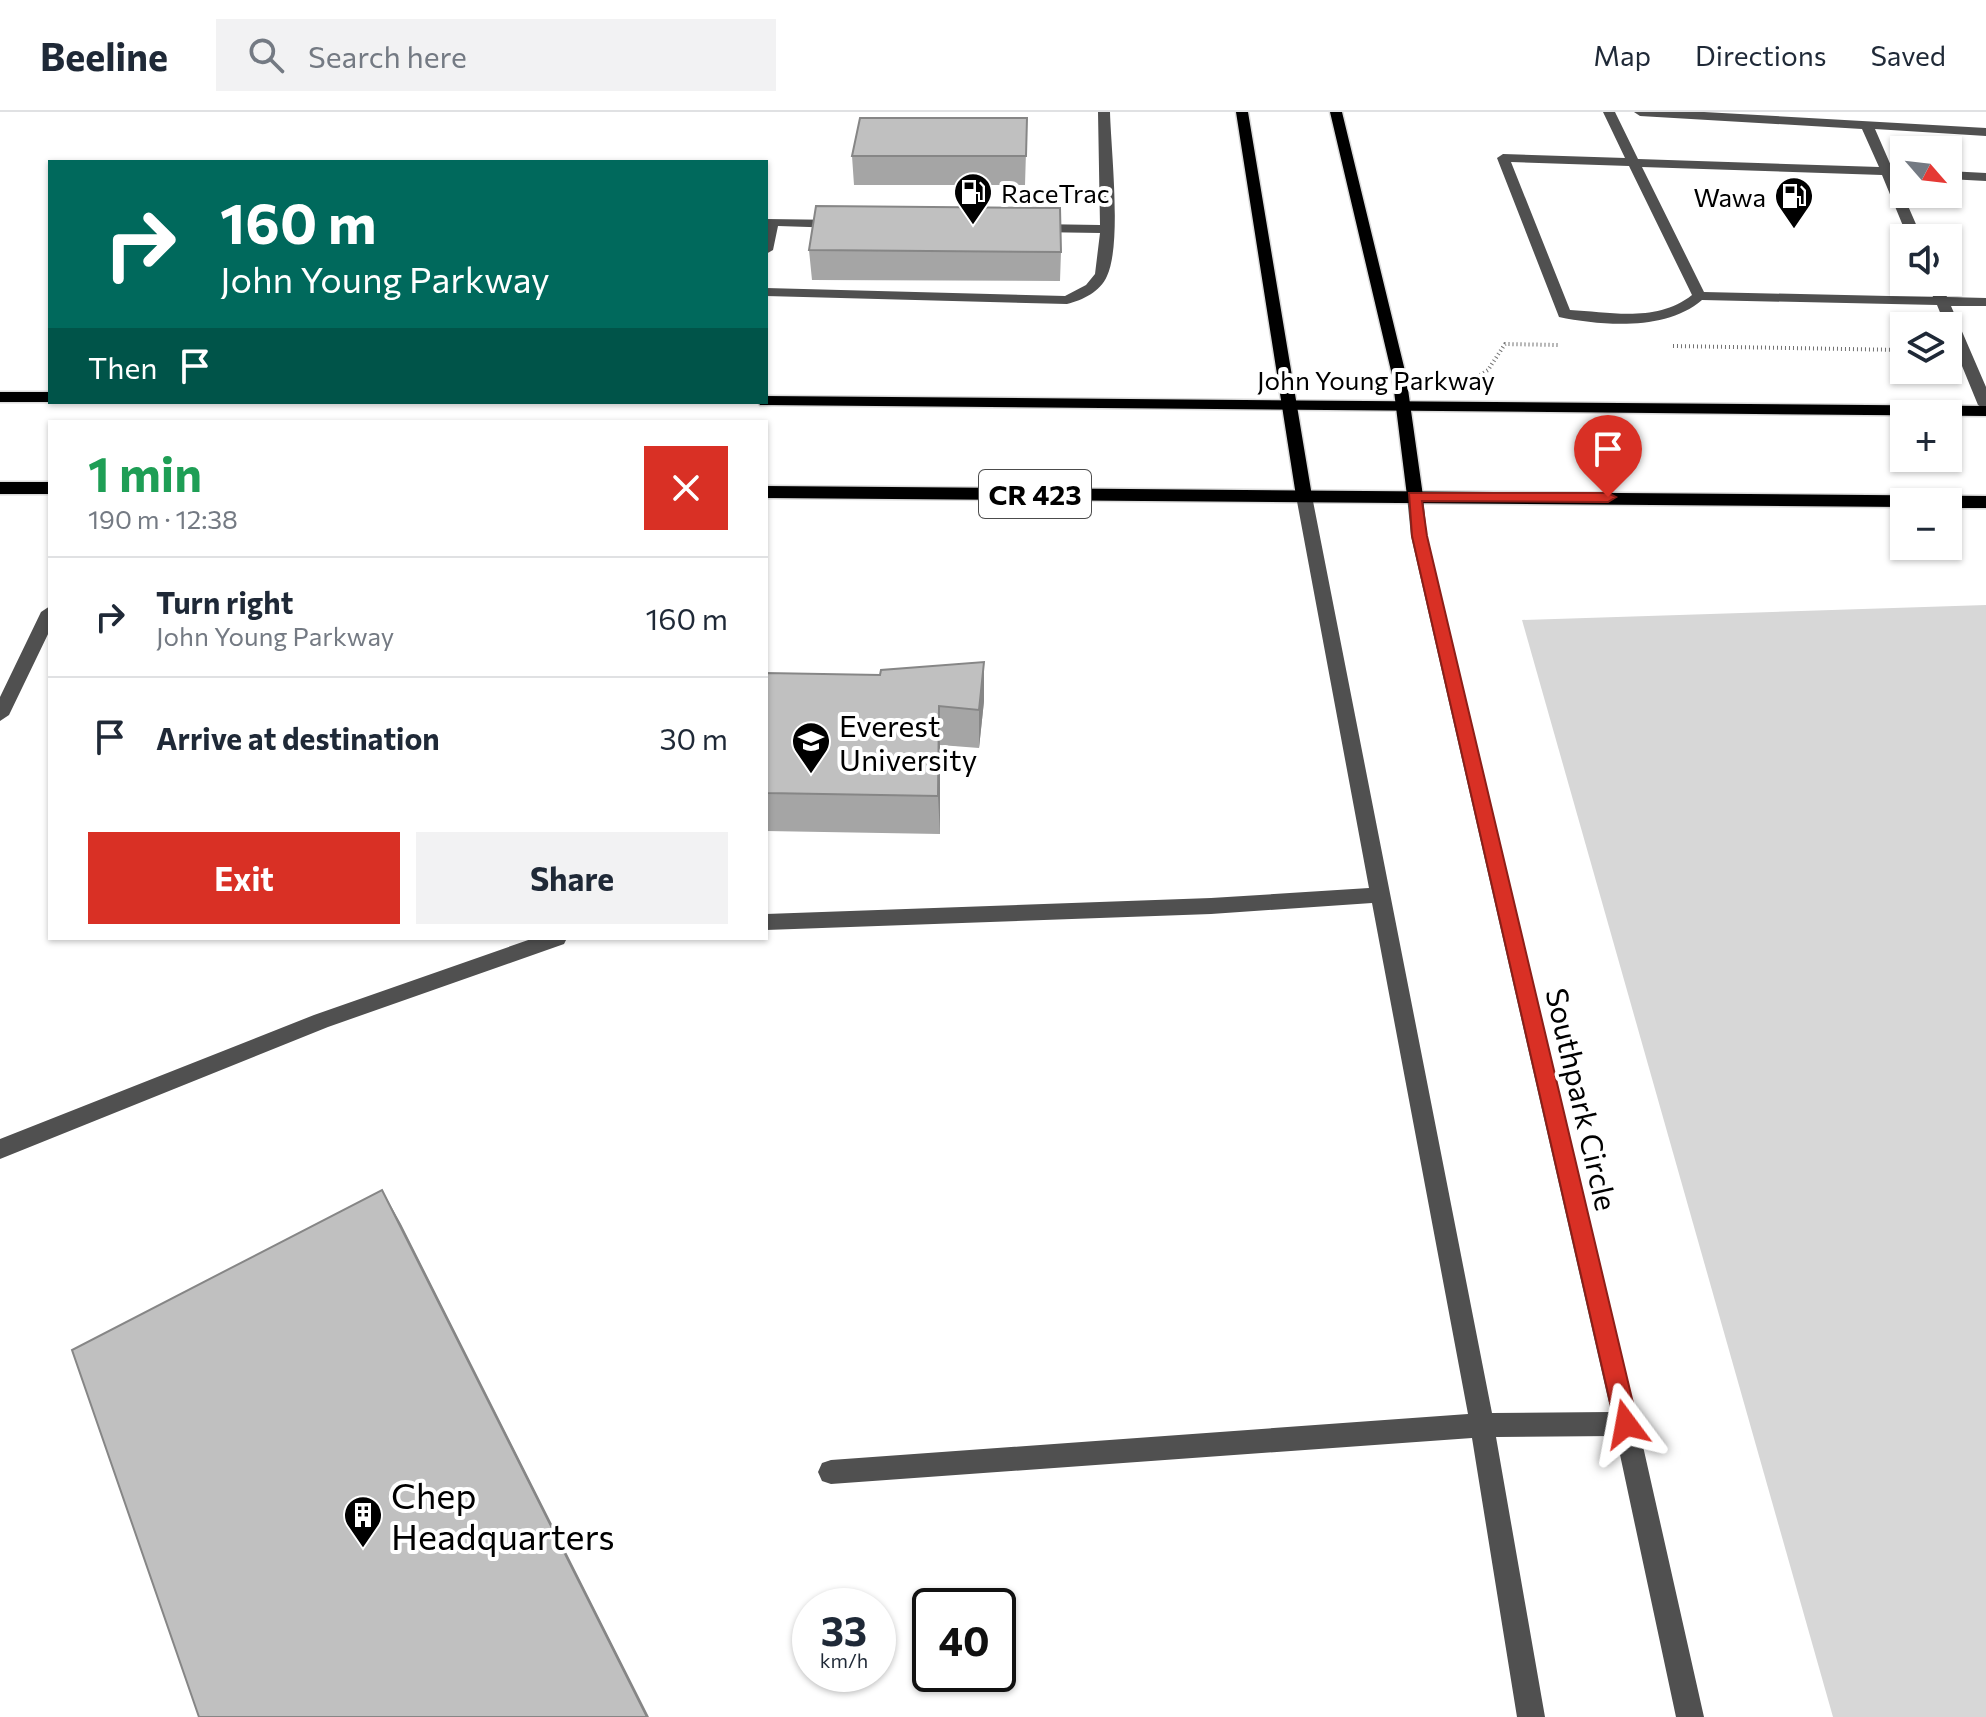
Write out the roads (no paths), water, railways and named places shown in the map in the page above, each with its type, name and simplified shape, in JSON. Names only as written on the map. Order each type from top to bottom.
[{"type":"highway","points":[[0,397],[48,397]]},
{"type":"highway","name":"John Young Parkway","points":[[768,401],[1986,411]]},
{"type":"highway","points":[[0,488],[48,488]]},
{"type":"highway","name":"CR 423","points":[[768,492],[1986,502]]},
{"type":"main road","points":[[1242,112],[1304,496]]},
{"type":"main road","points":[[1336,112],[1403,405],[1415,496]]},
{"type":"street","points":[[768,292],[1067,300],[1091,291],[1102,276],[1107,229],[1104,112]]},
{"type":"street","points":[[1609,112],[1699,296]]},
{"type":"street","points":[[1640,112],[1767,116],[1986,132]]},
{"type":"street","points":[[1867,125],[1909,224]]},
{"type":"street","points":[[1699,296],[1689,308],[1670,315],[1564,314],[1503,158],[1890,171]]},
{"type":"street","points":[[1962,176],[1982,177],[1986,192]]},
{"type":"street","points":[[768,241],[772,222],[852,224]]},
{"type":"street","points":[[1027,228],[1107,229]]},
{"type":"street","points":[[1699,296],[1986,302]]},
{"type":"street","points":[[1940,296],[1986,405]]},
{"type":"street","points":[[1304,496],[1482,1425],[1531,1717]]},
{"type":"street","name":"Southpark Circle","points":[[1415,496],[1419,536],[1626,1424],[1690,1717]]},
{"type":"street","points":[[0,715],[48,616]]},
{"type":"street","points":[[768,922],[1211,906],[1380,895]]},
{"type":"street","points":[[0,1149],[321,1021],[551,940]]},
{"type":"street","points":[[831,1472],[1482,1425],[1626,1424]]},
{"type":"place","name":"RaceTrac","points":[[973,226]]},
{"type":"place","name":"Wawa","points":[[1794,230]]},
{"type":"place","name":"Everest University","points":[[811,775]]},
{"type":"place","name":"Chep Headquarters","points":[[363,1549]]}]
